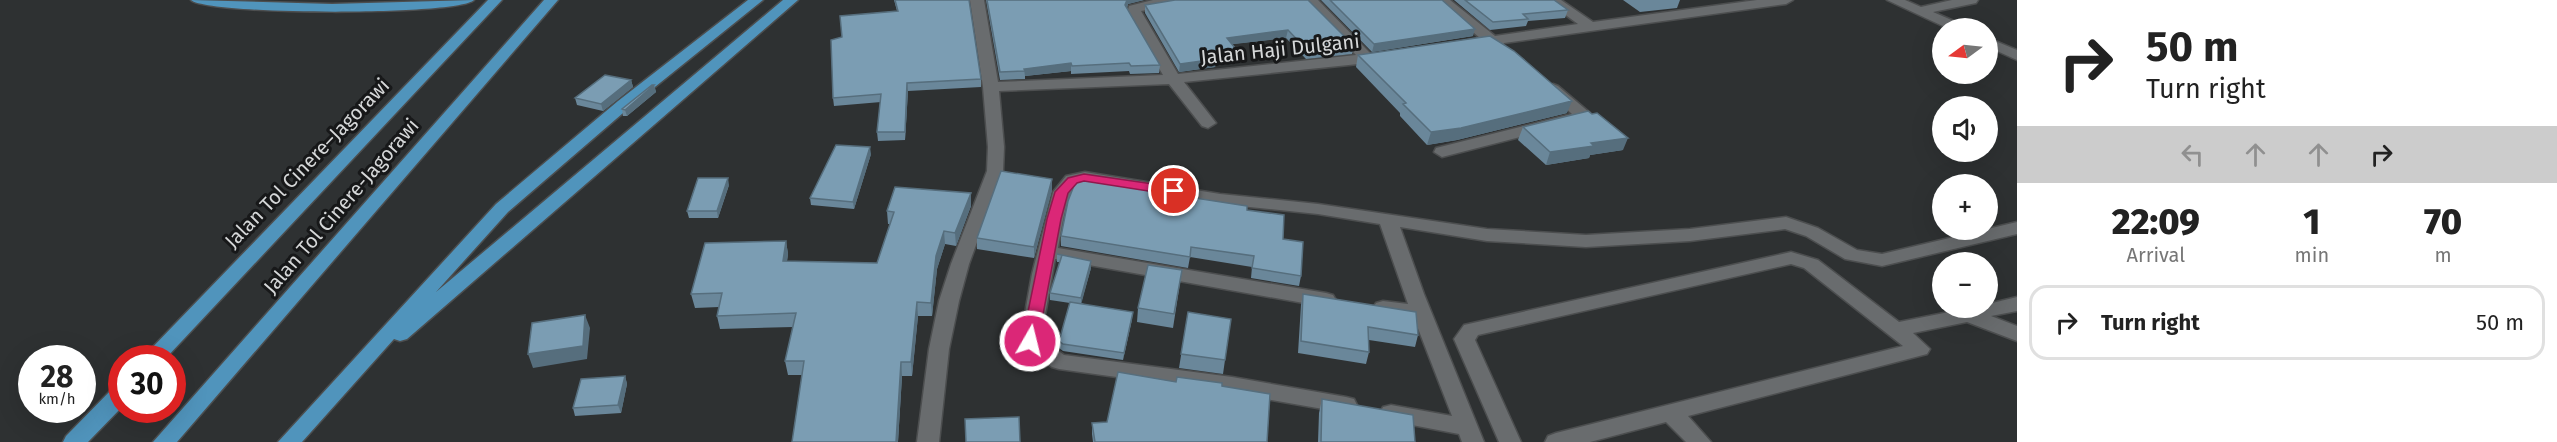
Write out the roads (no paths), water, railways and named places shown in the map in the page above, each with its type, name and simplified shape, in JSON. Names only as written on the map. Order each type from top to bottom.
[{"type":"highway","points":[[198,0],[254,6],[325,8],[467,0]]},
{"type":"highway","name":"Jalan Tol Cinere–Jagorawi","points":[[166,345],[495,0]]},
{"type":"highway","name":"Jalan Tol Cinere-Jagorawi","points":[[165,442],[550,0]]},
{"type":"highway","points":[[289,442],[502,208],[624,104],[756,0]]},
{"type":"highway","points":[[344,381],[791,0]]},
{"type":"highway","points":[[75,442],[108,408]]},
{"type":"street","points":[[928,442],[939,349],[949,301],[994,171],[996,147],[991,87],[977,0]]},
{"type":"street","points":[[1181,0],[1148,4],[1134,9],[1138,21],[1173,79],[1208,123]]},
{"type":"street","points":[[1310,0],[1368,59]]},
{"type":"street","points":[[1442,0],[1508,52]]},
{"type":"street","points":[[1552,0],[1591,27]]},
{"type":"street","points":[[1676,0],[1698,13]]},
{"type":"street","points":[[1457,45],[1698,13],[1761,1],[1785,0]]},
{"type":"street","points":[[1894,0],[1936,18]]},
{"type":"street","points":[[1920,11],[1971,0]]},
{"type":"street","points":[[1998,47],[2017,56]]},
{"type":"street","name":"Jalan Haji Dulgani","points":[[991,87],[1173,79],[1391,56]]},
{"type":"street","points":[[1442,152],[1584,116],[1541,78]]},
{"type":"street","points":[[1470,434],[1370,409],[1232,385],[1143,375],[1059,362],[1030,341],[1047,252],[1062,192],[1072,180],[1084,177],[1220,199],[1318,209],[1487,235],[1586,241],[1690,235],[1786,223],[1812,232],[1851,255],[1882,260],[2017,228]]},
{"type":"street","points":[[1388,220],[1421,312],[1470,434]]},
{"type":"street","points":[[1047,252],[1349,303]]},
{"type":"street","points":[[1510,442],[1464,339],[1471,330],[1791,258],[1811,264],[1920,349],[1556,442]]},
{"type":"street","points":[[1998,308],[2017,304]]},
{"type":"street","points":[[1369,306],[1421,312]]},
{"type":"street","points":[[1896,330],[1954,318]]},
{"type":"street","points":[[1977,318],[2017,334]]},
{"type":"street","points":[[1671,413],[1700,442]]}]
